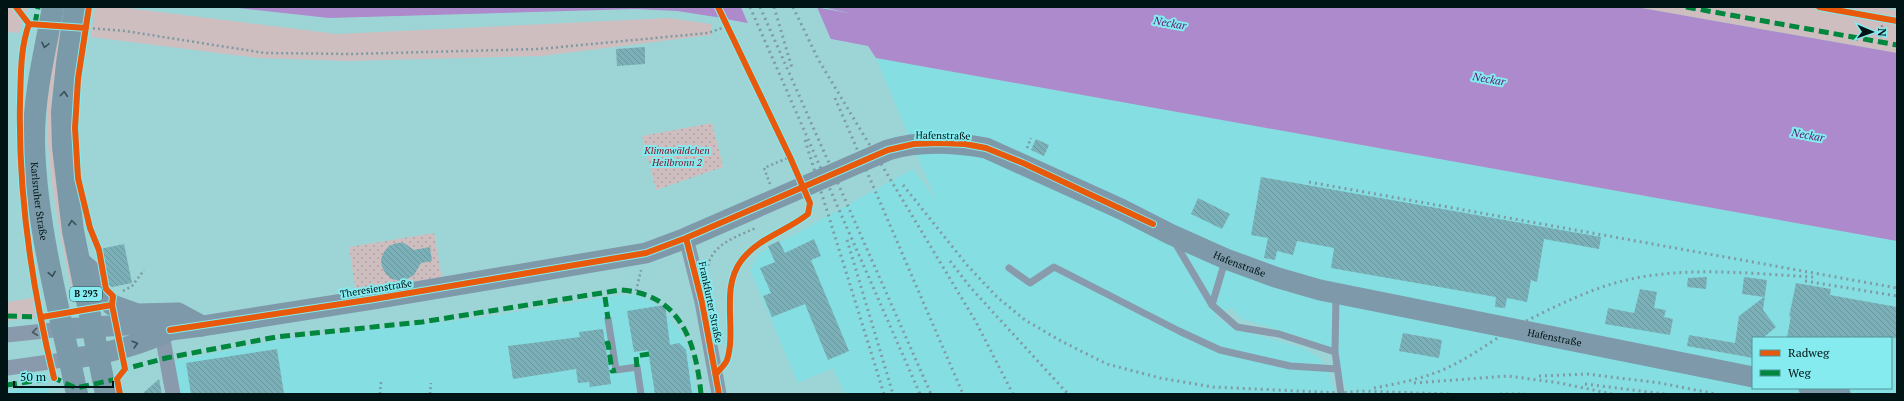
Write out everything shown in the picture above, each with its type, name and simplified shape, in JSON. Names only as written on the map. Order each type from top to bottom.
[{"type":"main road","name":"Karlsruher Straße","points":[[53,11],[39,75],[34,138],[36,171],[49,262],[77,394]]},
{"type":"main road","name":"B 293","points":[[78,17],[62,112],[63,147],[72,224],[106,394]]},
{"type":"main road","name":"Hafenstraße","points":[[686,238],[888,150],[914,144],[965,144],[986,148],[1121,209],[1170,234],[1226,259],[1275,277],[1336,294],[1752,377]]},
{"type":"main road","name":"Theresienstraße","points":[[70,359],[99,354],[166,332],[374,299],[646,253],[686,238]]},
{"type":"main road","points":[[79,261],[91,271],[98,290],[112,305],[137,314],[178,313],[202,326]]},
{"type":"main road","name":"Theresienstraße","points":[[63,329],[140,324],[166,332]]},
{"type":"main road","points":[[1814,389],[1840,394]]},
{"type":"street","name":"Frankfurter Straße","points":[[686,238],[702,302],[719,394]]},
{"type":"street","name":"Theresienstraße","points":[[7,335],[63,329]]},
{"type":"street","points":[[166,332],[172,394]]},
{"type":"street","name":"Theresienstraße","points":[[7,368],[70,359]]},
{"type":"lane","points":[[1170,234],[1212,305],[1237,327],[1279,334],[1335,352]]},
{"type":"lane","points":[[1212,305],[1226,259]]},
{"type":"lane","points":[[1009,268],[1030,283],[1054,267],[1179,331],[1220,350],[1290,366],[1337,369]]},
{"type":"lane","points":[[1336,294],[1335,352],[1341,393]]},
{"type":"lane","points":[[608,319],[616,370],[637,367],[642,394]]},
{"type":"path","points":[[78,17],[125,31],[264,53],[352,54],[539,49],[708,33],[728,26]]},
{"type":"path","points":[[1880,42],[1884,18]]},
{"type":"path","points":[[1026,149],[1031,138]]},
{"type":"path","points":[[1021,146],[1032,152]]},
{"type":"path","points":[[772,188],[764,168],[790,157]]},
{"type":"path","points":[[694,270],[707,268],[709,259],[727,241],[762,225]]},
{"type":"path","points":[[120,293],[132,286],[144,270]]},
{"type":"path","points":[[380,382],[380,394]]},
{"type":"path","points":[[430,394],[431,383]]},
{"type":"shaded area","points":[[876,58],[1897,241],[1897,394],[1348,394],[1335,358],[1325,348],[1305,338],[1242,319],[1232,308],[1214,315],[1233,328],[1303,348],[1319,357],[1328,370],[1335,394],[845,394],[833,368],[798,383],[750,270],[759,254],[913,169],[936,200]]},
{"type":"shaded area","points":[[621,295],[636,295],[649,300],[664,310],[683,336],[689,352],[696,394],[178,394],[174,361],[283,339],[479,318]]},
{"type":"shaded area","points":[[43,385],[52,394],[7,394],[7,391]]},
{"type":"green space","points":[[7,7],[28,7],[19,33],[7,32]]},
{"type":"green space","points":[[95,7],[119,7],[337,34],[669,18],[711,24],[711,35],[541,56],[348,61],[258,58],[91,37]]},
{"type":"green space","points":[[1636,7],[1875,7],[1897,10],[1897,53]]},
{"type":"green space","points":[[57,30],[61,31],[52,97],[53,135],[80,300],[74,301],[54,200],[48,149],[47,97]]},
{"type":"green space","name":"Klimawäldchen Heilbronn 2","points":[[712,123],[723,167],[656,190],[642,136]]},
{"type":"green space","points":[[434,233],[442,279],[356,292],[349,247]]},
{"type":"green space","points":[[33,298],[35,317],[7,321],[7,302]]},
{"type":"water","name":"Neckar","points":[[230,7],[814,7],[849,13],[823,7],[1636,7],[1897,53],[1897,241],[876,58],[868,46],[677,11],[635,9],[329,18]]},
{"type":"pier","points":[[714,7],[722,7],[729,22],[721,20]]},
{"type":"pier","points":[[741,7],[817,7],[832,42],[749,26]]},
{"type":"building","points":[[645,47],[645,64],[617,66],[616,49]]},
{"type":"building","points":[[1036,139],[1049,145],[1044,156],[1031,150]]},
{"type":"building","points":[[1261,177],[1601,237],[1599,249],[1544,239],[1537,282],[1531,280],[1527,302],[1507,298],[1505,308],[1495,307],[1496,297],[1331,268],[1334,248],[1297,241],[1293,255],[1277,251],[1275,260],[1264,258],[1268,238],[1251,235]]},
{"type":"building","points":[[1198,198],[1230,214],[1222,229],[1191,214]]},
{"type":"building","points":[[814,239],[821,256],[811,260],[849,351],[828,360],[805,304],[772,317],[763,296],[771,293],[760,268],[775,262],[768,246],[779,241],[785,253]]},
{"type":"building","points":[[397,243],[404,243],[414,250],[430,247],[432,261],[421,263],[414,275],[407,279],[400,281],[392,279],[386,274],[382,267],[381,259],[389,246]]},
{"type":"building","points":[[124,244],[132,283],[112,287],[108,284],[104,273],[100,249]]},
{"type":"building","points":[[1707,277],[1706,289],[1687,287],[1688,278]]},
{"type":"building","points":[[1744,277],[1767,280],[1763,310],[1776,327],[1764,337],[1752,337],[1752,358],[1687,346],[1689,335],[1735,343],[1739,316],[1764,297],[1742,294]]},
{"type":"building","points":[[1796,283],[1831,289],[1830,295],[1897,307],[1897,338],[1787,337],[1791,315],[1789,317]]},
{"type":"building","points":[[1640,289],[1657,292],[1654,308],[1666,310],[1664,317],[1673,319],[1670,335],[1605,324],[1608,308],[1634,313]]},
{"type":"building","points":[[665,305],[670,345],[679,343],[686,350],[692,394],[655,394],[648,350],[634,352],[627,311]]},
{"type":"building","points":[[603,329],[611,384],[590,387],[589,382],[578,383],[576,369],[513,379],[508,346],[580,337],[579,332]]},
{"type":"building","points":[[1403,333],[1442,340],[1439,358],[1399,351]]},
{"type":"building","points":[[277,349],[284,394],[191,394],[186,363]]},
{"type":"building","points":[[159,379],[162,394],[142,394]]},
{"type":"railway","points":[[750,7],[920,394]]},
{"type":"railway","points":[[760,7],[931,394]]},
{"type":"railway","points":[[774,7],[792,68]]},
{"type":"railway","points":[[793,7],[818,59],[976,322],[1013,394]]},
{"type":"railway","points":[[835,98],[963,394]]},
{"type":"railway","points":[[805,140],[884,394]]},
{"type":"railway","points":[[1309,182],[1897,288]]},
{"type":"railway","points":[[903,185],[967,265],[997,297],[1025,320],[1061,341],[1107,364],[1160,378],[1213,387],[1341,393],[1360,391],[1449,394]]},
{"type":"railway","points":[[847,240],[893,394]]},
{"type":"railway","points":[[950,261],[970,287],[1068,394]]},
{"type":"railway","points":[[1374,388],[1416,379],[1446,369],[1470,356],[1512,329],[1542,313],[1594,290],[1621,282],[1647,276],[1702,272],[1730,272],[1813,277]]},
{"type":"railway","points":[[1805,281],[1897,296]]},
{"type":"railway","points":[[1539,376],[1587,374],[1660,383],[1716,394]]},
{"type":"railway","points":[[1414,383],[1508,376],[1560,383],[1612,394]]},
{"type":"railway","points":[[1585,384],[1665,394]]},
{"type":"railway","points":[[1500,394],[1525,394]]},
{"type":"marked path","points":[[35,24],[38,7]]},
{"type":"marked path","points":[[1686,7],[1897,45]]},
{"type":"marked path","points":[[7,385],[54,378],[76,388],[117,379],[125,369],[166,358],[276,337],[422,322],[620,290],[641,293],[657,300],[671,311],[681,324],[689,339],[695,356],[701,394]]},
{"type":"marked path","points":[[605,297],[608,319]]},
{"type":"marked path","points":[[7,316],[43,317]]},
{"type":"marked path","points":[[605,344],[608,343],[612,371],[616,370]]},
{"type":"marked path","points":[[637,367],[636,356],[649,354]]},
{"type":"cycle path","points":[[16,7],[29,24],[86,28]]},
{"type":"cycle path","points":[[89,7],[78,79],[75,128],[78,178],[90,228],[99,250],[106,289],[113,296],[112,305],[125,369],[117,379],[120,394]]},
{"type":"cycle path","points":[[716,374],[726,362],[730,348],[731,284],[741,261],[756,246],[808,214],[810,203],[790,157],[718,7]]},
{"type":"cycle path","points":[[1819,7],[1897,21]]},
{"type":"cycle path","points":[[29,24],[22,53],[20,102],[21,171],[33,275],[54,378]]},
{"type":"cycle path","points":[[170,330],[374,299],[646,253],[686,238],[888,150],[914,144],[965,144],[986,148],[1023,163],[1153,224]]},
{"type":"cycle path","points":[[686,238],[702,302],[719,394]]},
{"type":"cycle path","points":[[42,317],[112,305]]}]
